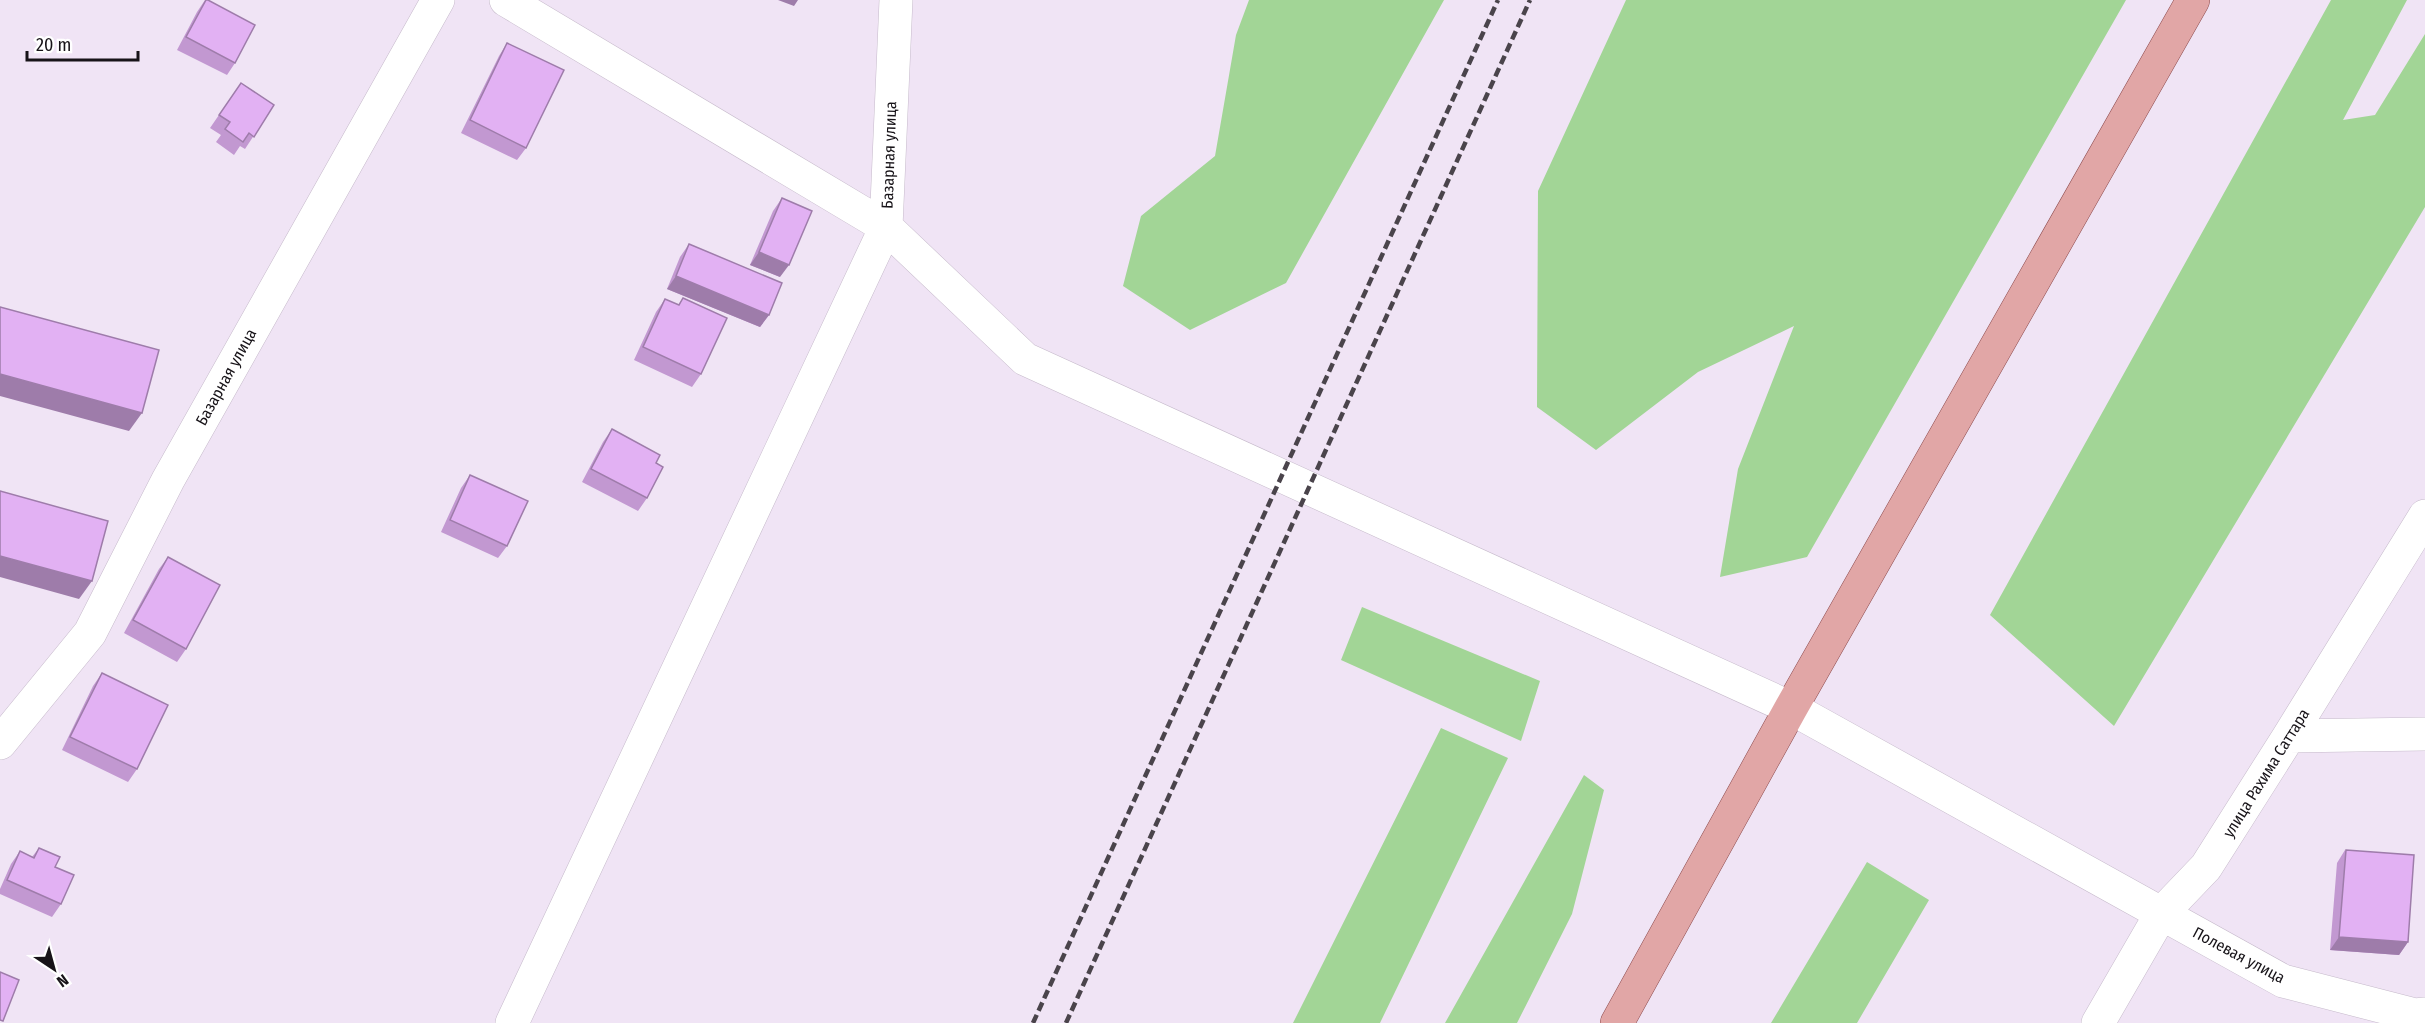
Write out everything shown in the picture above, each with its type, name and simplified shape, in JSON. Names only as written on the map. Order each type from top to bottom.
[{"type":"main road","points":[[1617,1023],[1791,708],[2193,0]]},
{"type":"street","name":"Базарная улица","points":[[0,743],[90,633],[168,480],[438,0]]},
{"type":"street","points":[[506,0],[886,226],[512,1023]]},
{"type":"street","name":"Базарная улица","points":[[896,0],[886,226],[1025,359],[1791,708]]},
{"type":"street","name":"улица Рахима Саттара","points":[[2098,1023],[2161,914],[2206,867],[2425,516]]},
{"type":"street","name":"Полевая улица","points":[[1791,708],[2283,981],[2415,1015],[2425,1014]]},
{"type":"street","points":[[2289,736],[2425,734]]},
{"type":"green space","points":[[1249,0],[1444,0],[1286,283],[1190,330],[1123,286],[1141,216],[1215,156],[1236,35]]},
{"type":"green space","points":[[1626,0],[2126,0],[1807,557],[1720,577],[1738,469],[1794,326],[1698,372],[1596,450],[1537,407],[1538,191]]},
{"type":"green space","points":[[2331,0],[2407,0],[2343,120],[2375,115],[2425,34],[2425,207],[2114,726],[1990,615]]},
{"type":"green space","points":[[1362,607],[1540,681],[1521,741],[1341,660]]},
{"type":"green space","points":[[1441,728],[1508,758],[1380,1023],[1293,1023]]},
{"type":"green space","points":[[1584,775],[1604,790],[1572,914],[1517,1023],[1445,1023]]},
{"type":"green space","points":[[1867,862],[1929,900],[1857,1023],[1771,1023]]},
{"type":"building","points":[[206,0],[255,25],[235,63],[186,37]]},
{"type":"building","points":[[507,43],[564,70],[526,148],[470,120]]},
{"type":"building","points":[[241,83],[274,105],[254,137],[249,133],[243,142],[225,129],[230,122],[219,115]]},
{"type":"building","points":[[782,198],[812,211],[789,265],[759,252]]},
{"type":"building","points":[[689,244],[782,283],[769,315],[676,276]]},
{"type":"building","points":[[683,298],[727,318],[701,374],[643,347],[665,299],[679,305]]},
{"type":"building","points":[[0,307],[159,350],[142,413],[0,374]]},
{"type":"building","points":[[612,429],[660,455],[656,463],[663,467],[647,498],[591,469]]},
{"type":"building","points":[[470,475],[528,501],[507,546],[450,520]]},
{"type":"building","points":[[0,491],[108,521],[92,581],[0,556]]},
{"type":"building","points":[[168,557],[220,585],[186,649],[133,620]]},
{"type":"building","points":[[102,673],[168,705],[137,769],[70,737]]},
{"type":"building","points":[[39,848],[60,857],[55,867],[74,875],[61,904],[7,880],[20,851],[34,858]]},
{"type":"building","points":[[2346,850],[2414,855],[2408,942],[2339,937]]},
{"type":"building","points":[[0,972],[19,980],[3,1021],[0,1020]]},
{"type":"railway","points":[[1033,1023],[1498,0]]},
{"type":"railway","points":[[1066,1023],[1530,0]]}]
